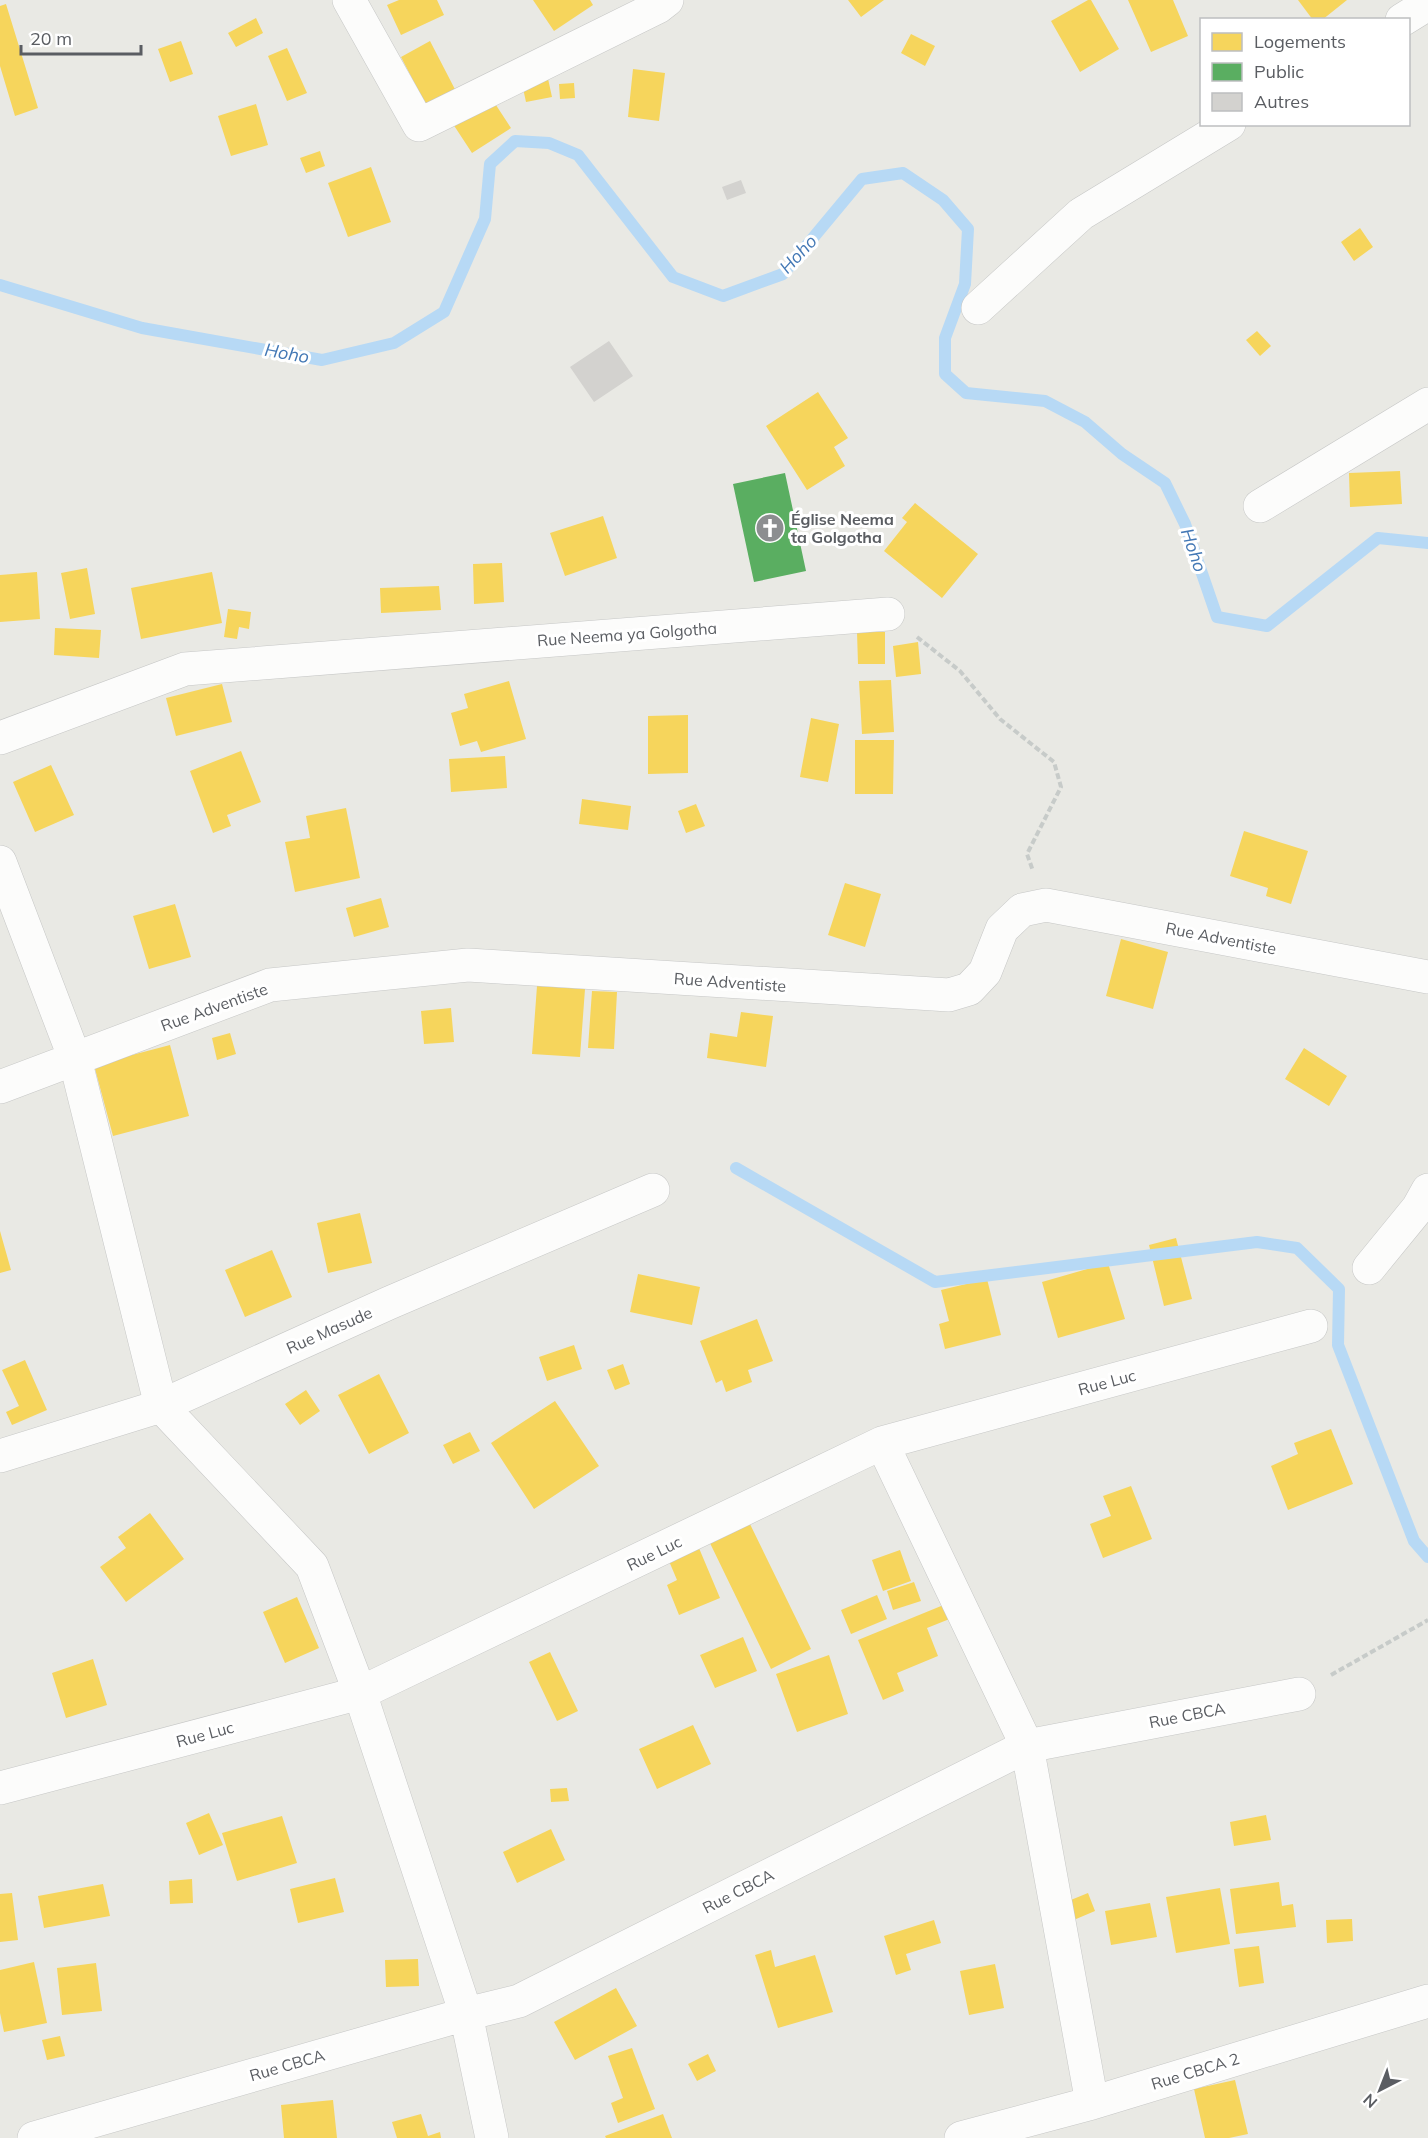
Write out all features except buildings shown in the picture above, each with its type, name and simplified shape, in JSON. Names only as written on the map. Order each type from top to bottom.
[{"type":"street","points":[[349,0],[419,125],[662,4]]},
{"type":"street","points":[[1405,18],[1428,4]]},
{"type":"street","points":[[978,308],[1081,214],[1225,126]]},
{"type":"street","points":[[1260,506],[1428,404]]},
{"type":"street","name":"Rue Neema ya Golgotha","points":[[0,738],[185,669],[888,614]]},
{"type":"street","points":[[0,862],[75,1059],[161,1406],[312,1566],[360,1693],[466,2014],[492,2138]]},
{"type":"street","name":"Rue Adventiste","points":[[0,1087],[270,985],[468,965],[949,996],[969,989],[985,972],[1002,929],[1022,910],[1046,905],[1428,977]]},
{"type":"street","name":"Rue Masude","points":[[0,1456],[161,1406],[389,1303],[653,1190]]},
{"type":"street","points":[[1369,1268],[1418,1208],[1428,1190]]},
{"type":"street","name":"Rue Luc","points":[[0,1788],[360,1693],[882,1443],[1311,1326]]},
{"type":"street","points":[[882,1443],[1027,1746],[1074,2117]]},
{"type":"street","name":"Rue CBCA","points":[[34,2138],[466,2014],[519,2001],[1027,1746],[1299,1694]]},
{"type":"street","name":"Rue CBCA 2","points":[[961,2138],[1074,2117],[1428,2001]]},
{"type":"path","points":[[888,614],[960,671],[1000,719],[1054,762],[1061,787],[1027,854],[1046,905]]},
{"type":"path","points":[[1299,1694],[1428,1620]]},
{"type":"waterway","name":"Hoho","points":[[0,285],[142,328],[322,360],[394,343],[444,312],[485,219],[490,164],[515,141],[549,143],[578,155],[673,277],[723,296],[783,274],[862,179],[903,173],[943,200],[968,229],[965,284],[945,338],[945,374],[966,393],[1045,401],[1085,422],[1122,454],[1165,483],[1185,524],[1217,617],[1267,626],[1378,538],[1428,543]]},
{"type":"waterway","points":[[736,1168],[935,1282],[1257,1242],[1297,1248],[1339,1289],[1338,1345],[1414,1541],[1428,1557]]},
{"type":"place","name":"Église Neema ta Golgotha","points":[[770,528]]}]
